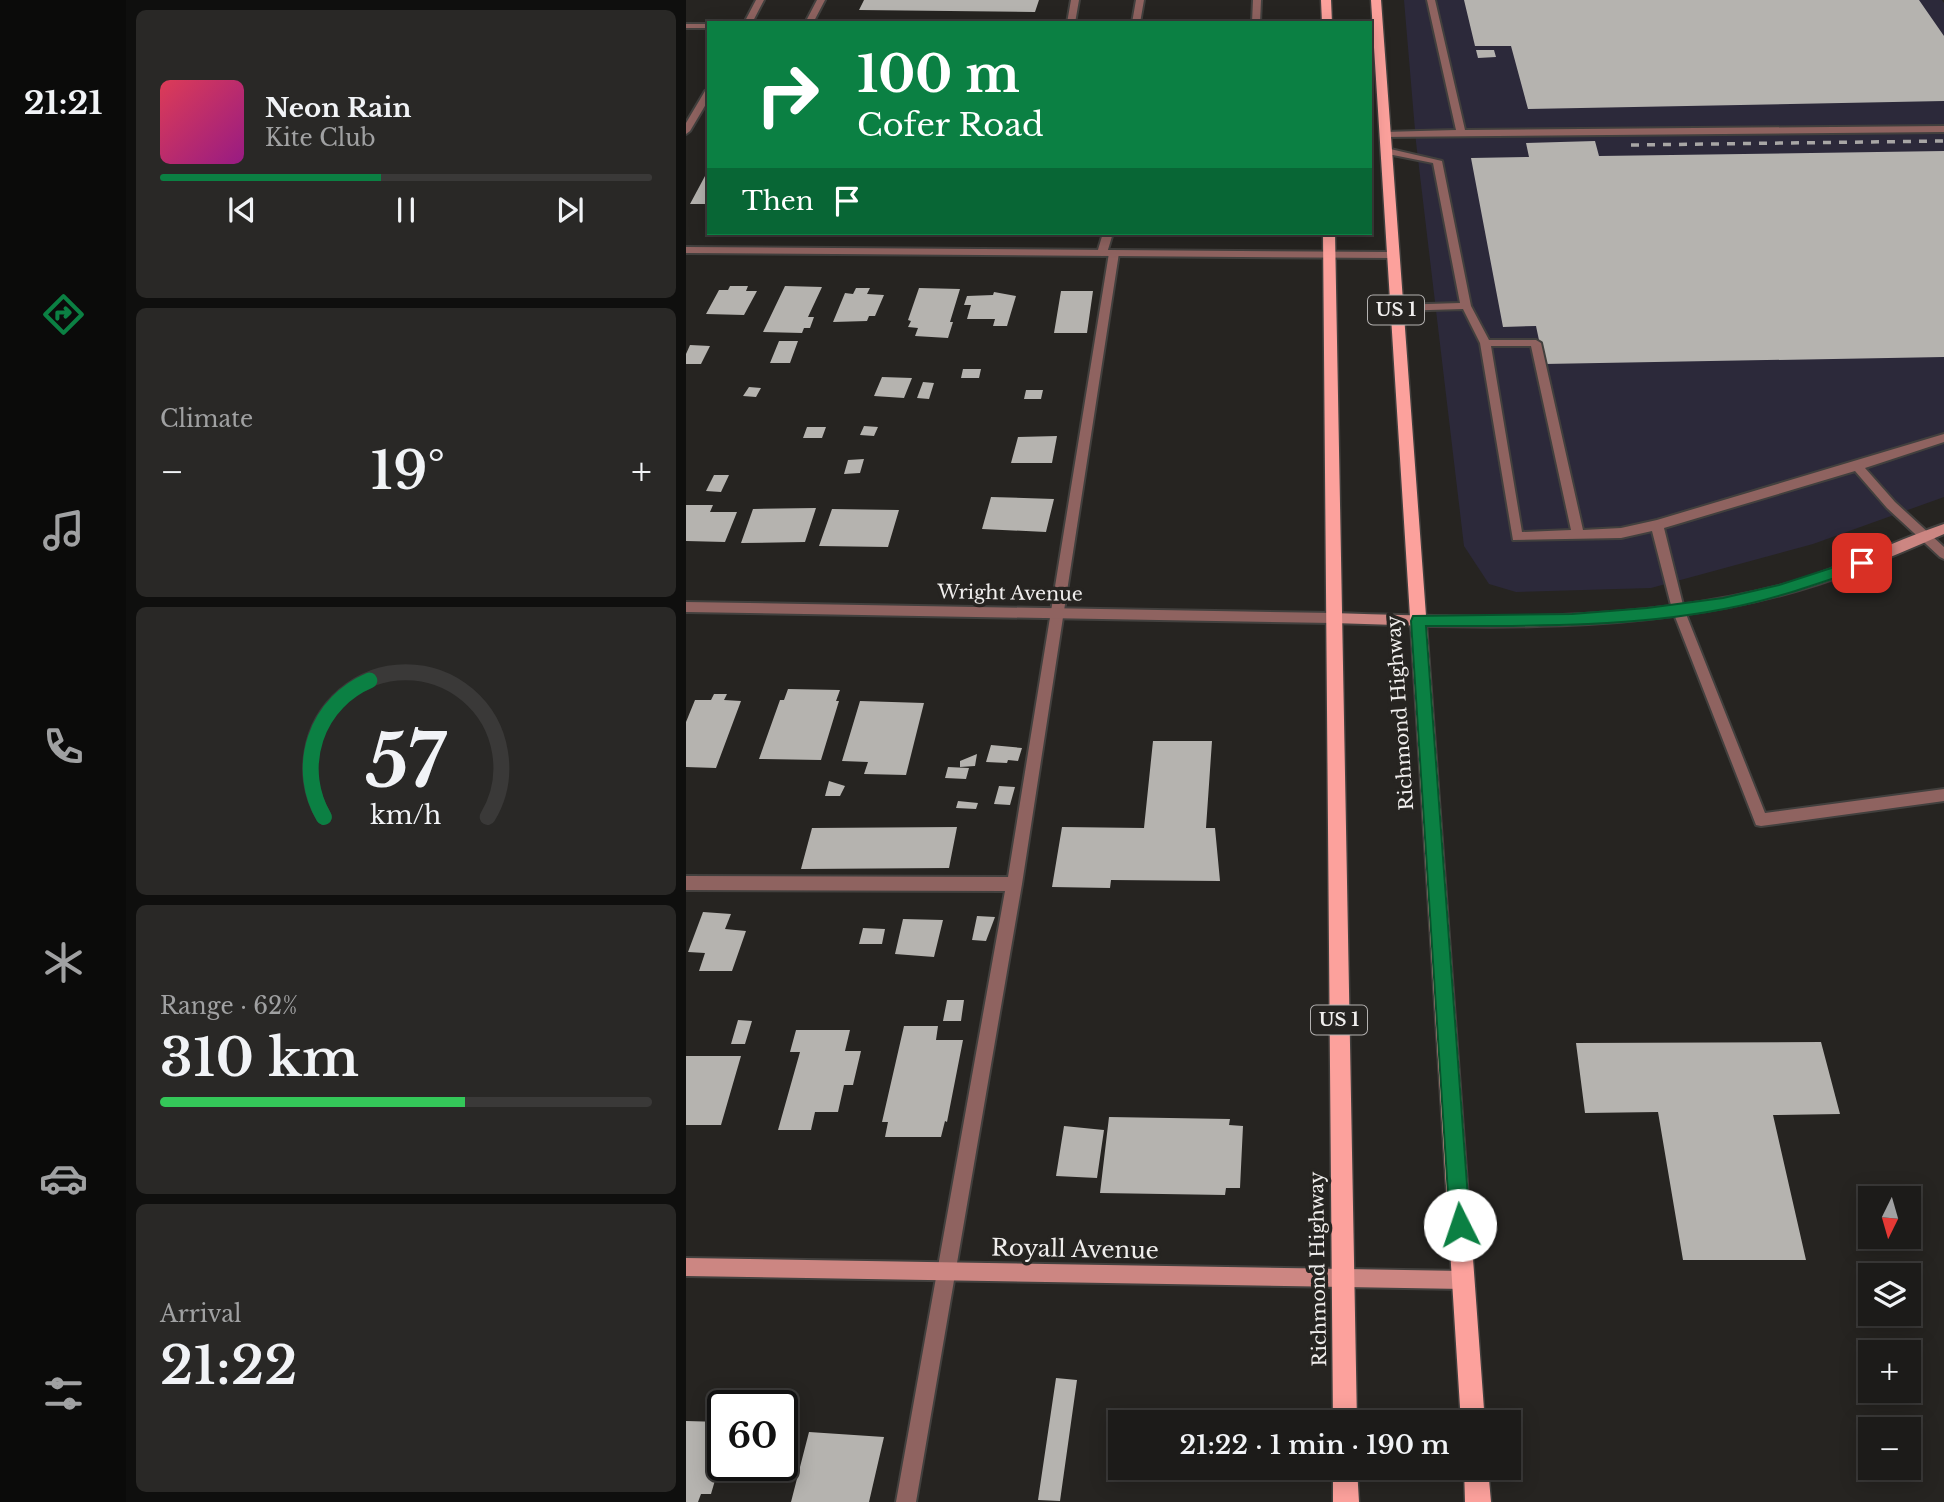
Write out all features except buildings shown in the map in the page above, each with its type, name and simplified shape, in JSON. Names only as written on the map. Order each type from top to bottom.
[{"type":"main road","points":[[1326,0],[1327,21]]},
{"type":"main road","name":"Richmond Highway","points":[[1376,0],[1374,28],[1384,135],[1472,1410]]},
{"type":"main road","name":"Richmond Highway","points":[[1329,235],[1345,1410]]},
{"type":"main road","points":[[1345,1480],[1346,1502]]},
{"type":"main road","points":[[1477,1480],[1478,1502]]},
{"type":"street","points":[[749,21],[760,0]]},
{"type":"street","points":[[810,21],[821,0]]},
{"type":"street","points":[[1071,21],[1075,0]]},
{"type":"street","points":[[1136,21],[1140,0]]},
{"type":"street","points":[[1256,21],[1257,0]]},
{"type":"street","points":[[1431,0],[1461,133]]},
{"type":"street","points":[[686,26],[707,26]]},
{"type":"street","points":[[686,131],[707,94]]},
{"type":"street","points":[[1384,135],[1944,129]]},
{"type":"street","points":[[1385,151],[1437,161],[1466,306],[1485,343],[1517,537],[1621,533],[1657,525],[1944,438]]},
{"type":"street","points":[[906,1502],[1014,884],[1058,613],[1108,253],[1108,235]]},
{"type":"street","points":[[686,250],[1392,255]]},
{"type":"street","points":[[1396,307],[1466,306]]},
{"type":"street","points":[[1485,343],[1536,343],[1578,535]]},
{"type":"street","points":[[1857,466],[1924,537],[1944,554]]},
{"type":"street","points":[[1657,525],[1678,610],[1761,820],[1944,795]]},
{"type":"street","points":[[1334,618],[1418,621],[1572,620],[1723,604],[1780,591],[1842,572],[1944,529]]},
{"type":"street","name":"Wright Avenue","points":[[686,607],[1334,618]]},
{"type":"street","points":[[686,883],[1014,884]]},
{"type":"street","name":"Royall Avenue","points":[[686,1267],[1464,1280]]},
{"type":"shaded area","points":[[1404,0],[1942,0],[1944,497],[1813,544],[1651,588],[1516,592],[1489,584],[1464,546],[1416,142]]},
{"type":"railway","points":[[1631,145],[1944,141]]},
{"type":"route","points":[[1460,1225],[1418,621],[1572,620],[1647,614],[1723,604],[1780,591],[1862,563]]}]
